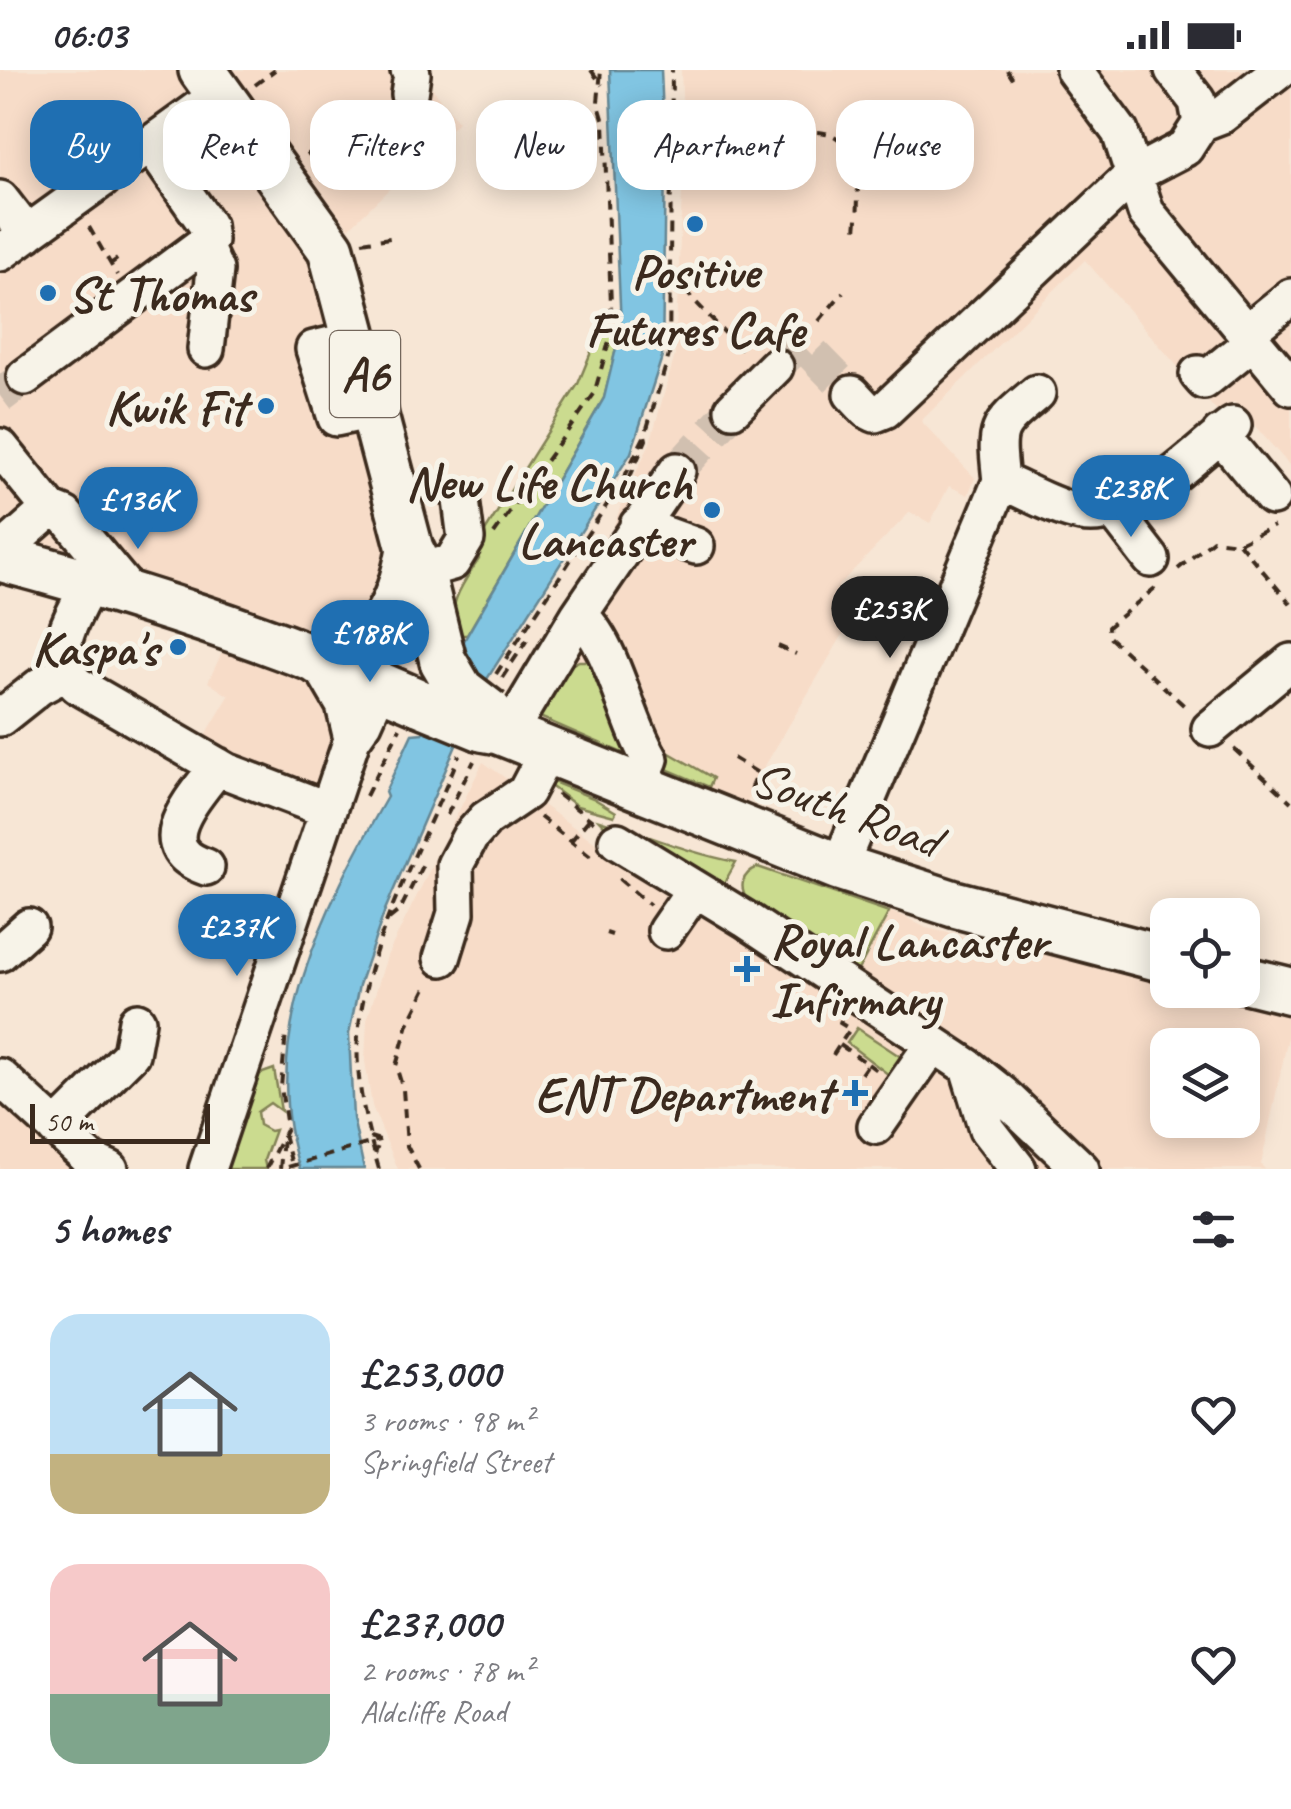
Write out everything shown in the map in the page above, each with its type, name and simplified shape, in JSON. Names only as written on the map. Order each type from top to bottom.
[{"type":"main road","name":"A6","points":[[289,190],[330,249],[412,564],[443,660],[460,690],[503,741]]},
{"type":"main road","name":"A6","points":[[0,556],[99,584],[381,684],[409,718],[503,741]]},
{"type":"main road","name":"A6","points":[[381,684],[406,610],[412,564]]},
{"type":"main road","points":[[319,662],[345,655],[370,640],[386,618],[412,564]]},
{"type":"main road","name":"South Road","points":[[503,741],[839,867],[954,904],[1150,955]]},
{"type":"main road","points":[[1260,983],[1291,991]]},
{"type":"street","points":[[1074,70],[1120,132],[1146,212],[1291,387]]},
{"type":"street","points":[[1173,70],[1197,101],[1201,123]]},
{"type":"street","points":[[852,394],[867,410],[876,414],[885,410],[1133,175],[1186,148],[1201,123],[1222,116],[1280,70]]},
{"type":"street","points":[[143,150],[211,82]]},
{"type":"street","points":[[151,144],[207,239],[214,260],[206,348]]},
{"type":"street","points":[[14,218],[78,190]]},
{"type":"street","points":[[33,371],[207,239]]},
{"type":"street","points":[[1198,374],[1204,381],[1291,297]]},
{"type":"street","points":[[733,409],[770,371]]},
{"type":"street","points":[[839,867],[1001,480],[997,434],[1003,421],[1037,393]]},
{"type":"street","points":[[1001,480],[1077,512],[1114,512],[1140,498],[1226,430],[1276,509]]},
{"type":"street","points":[[0,447],[50,510],[64,516],[99,584],[64,638],[61,661],[65,673],[77,684],[218,766],[328,810]]},
{"type":"street","points":[[442,958],[456,913],[455,865],[470,837],[486,819],[503,741],[579,615],[631,512],[669,482]]},
{"type":"street","points":[[412,564],[452,562],[466,539],[462,500]]},
{"type":"street","points":[[0,556],[50,510]]},
{"type":"street","points":[[631,512],[696,546]]},
{"type":"street","points":[[1114,512],[1151,559]]},
{"type":"street","points":[[579,615],[600,640],[628,715],[650,759],[638,789]]},
{"type":"street","points":[[319,662],[344,705],[352,740]]},
{"type":"street","points":[[1210,729],[1291,662]]},
{"type":"street","points":[[0,718],[65,673]]},
{"type":"street","points":[[208,1169],[352,740],[381,684]]},
{"type":"street","points":[[206,866],[190,861],[180,851],[168,828],[180,818],[218,766]]},
{"type":"street","points":[[604,848],[695,889],[968,1066],[1081,1169]]},
{"type":"street","points":[[658,918],[695,889]]},
{"type":"street","points":[[0,953],[29,927]]},
{"type":"street","points":[[56,1130],[132,1054],[137,1021]]},
{"type":"street","points":[[876,1126],[933,1044]]},
{"type":"street","points":[[968,1066],[987,1129],[1018,1169]]},
{"type":"street","points":[[0,1077],[92,1161],[110,1169]]},
{"type":"path","points":[[591,70],[602,85]]},
{"type":"path","points":[[492,537],[505,524],[594,394],[612,332],[604,122],[598,102],[602,70]]},
{"type":"path","points":[[672,70],[673,100]]},
{"type":"path","points":[[1006,70],[1016,84]]},
{"type":"path","points":[[833,129],[849,150],[858,173],[856,231]]},
{"type":"path","points":[[816,132],[835,136]]},
{"type":"path","points":[[379,1169],[368,1137],[358,1030],[366,987],[386,922],[503,741],[644,435],[669,355],[673,190]]},
{"type":"path","points":[[82,218],[123,284]]},
{"type":"path","points":[[364,241],[397,237]]},
{"type":"path","points":[[110,265],[122,255]]},
{"type":"path","points":[[672,277],[770,371]]},
{"type":"path","points":[[819,321],[843,292]]},
{"type":"path","points":[[631,512],[621,498],[646,440],[644,435]]},
{"type":"path","points":[[1240,543],[1276,509]]},
{"type":"path","points":[[1291,604],[1240,543],[1213,540],[1108,627],[1108,637],[1291,802]]},
{"type":"path","points":[[778,646],[796,654]]},
{"type":"path","points":[[364,800],[409,718]]},
{"type":"path","points":[[503,741],[570,841],[604,848]]},
{"type":"path","points":[[503,741],[604,848],[658,918]]},
{"type":"path","points":[[733,758],[758,773],[743,808]]},
{"type":"path","points":[[570,841],[604,848]]},
{"type":"path","points":[[419,1169],[406,1146],[403,1090],[396,1066],[408,1024],[442,958]]},
{"type":"path","points":[[833,1055],[850,1030],[840,1023]]},
{"type":"path","points":[[840,1045],[868,1064],[861,1074]]},
{"type":"path","points":[[285,1131],[286,1169]]},
{"type":"path","points":[[285,1131],[286,1169]]},
{"type":"path","points":[[266,1169],[285,1131]]},
{"type":"path","points":[[368,1137],[380,1140]]},
{"type":"path","points":[[286,1169],[380,1140]]},
{"type":"path","points":[[375,1154],[380,1140]]},
{"type":"shaded area","points":[[0,70],[191,70],[213,100],[163,100],[163,190],[279,190],[317,242],[386,533],[388,618],[314,798],[199,746],[229,696],[208,682],[226,644],[0,574]]},
{"type":"shaded area","points":[[229,70],[418,70],[441,100],[310,100],[310,177],[290,150],[290,100],[252,100]]},
{"type":"shaded area","points":[[681,70],[1291,70],[1291,467],[1234,402],[1219,414],[1085,260],[921,421],[975,478],[968,495],[949,486],[930,523],[910,512],[838,586],[839,597],[861,604],[756,781],[744,811],[527,722],[580,619],[623,500],[650,443],[675,355],[682,190],[816,190],[816,100],[682,100]]},
{"type":"shaded area","points":[[320,190],[388,190],[349,228]]},
{"type":"shaded area","name":"Royal Lancaster Infirmary","points":[[483,762],[611,854],[747,900],[743,879],[749,871],[767,868],[926,928],[1150,978],[1150,1008],[1260,1008],[1260,1003],[1291,1010],[1261,1165],[1265,1169],[398,1169],[372,1106],[365,1061],[367,1020],[387,956]]},
{"type":"shaded area","points":[[0,1103],[80,1169],[0,1169]]},
{"type":"green space","points":[[621,328],[604,398],[467,635],[455,635],[455,604],[479,559],[477,544],[578,384],[600,330]]},
{"type":"green space","points":[[579,661],[590,661],[635,754],[627,755],[535,715],[563,669]]},
{"type":"green space","points":[[668,752],[713,778],[709,787],[664,768]]},
{"type":"green space","points":[[551,781],[593,798],[616,812],[614,816],[577,806],[549,785]]},
{"type":"green space","points":[[599,820],[736,862],[723,885],[613,835]]},
{"type":"green space","points":[[758,867],[889,912],[857,972],[749,903],[743,882]]},
{"type":"green space","points":[[857,1028],[901,1057],[889,1075],[847,1043]]},
{"type":"green space","points":[[274,1069],[281,1111],[270,1103],[257,1112],[259,1125],[275,1130],[264,1160],[266,1169],[219,1169],[254,1076]]},
{"type":"water","points":[[610,70],[661,70],[662,100],[617,100],[617,190],[665,190],[662,357],[631,453],[480,690],[385,910],[359,985],[349,1034],[353,1118],[364,1169],[300,1169],[289,1120],[286,1072],[292,1023],[321,929],[387,797],[385,792],[412,734],[423,733],[461,646],[604,398],[621,328]]},
{"type":"tunnel","points":[[775,367],[801,342],[852,394]]},
{"type":"tunnel","points":[[0,396],[25,377]]},
{"type":"tunnel","points":[[677,471],[733,409]]},
{"type":"place","name":"Positive Futures Cafe","points":[[695,224]]},
{"type":"place","name":"St Thomas","points":[[48,293]]},
{"type":"place","name":"Kwik Fit","points":[[266,406]]},
{"type":"place","name":"New Life Church Lancaster","points":[[712,510]]},
{"type":"place","name":"Kaspa's","points":[[178,647]]},
{"type":"place","name":"Royal Lancaster Infirmary","points":[[747,969]]},
{"type":"place","name":"ENT Department","points":[[855,1093]]}]
